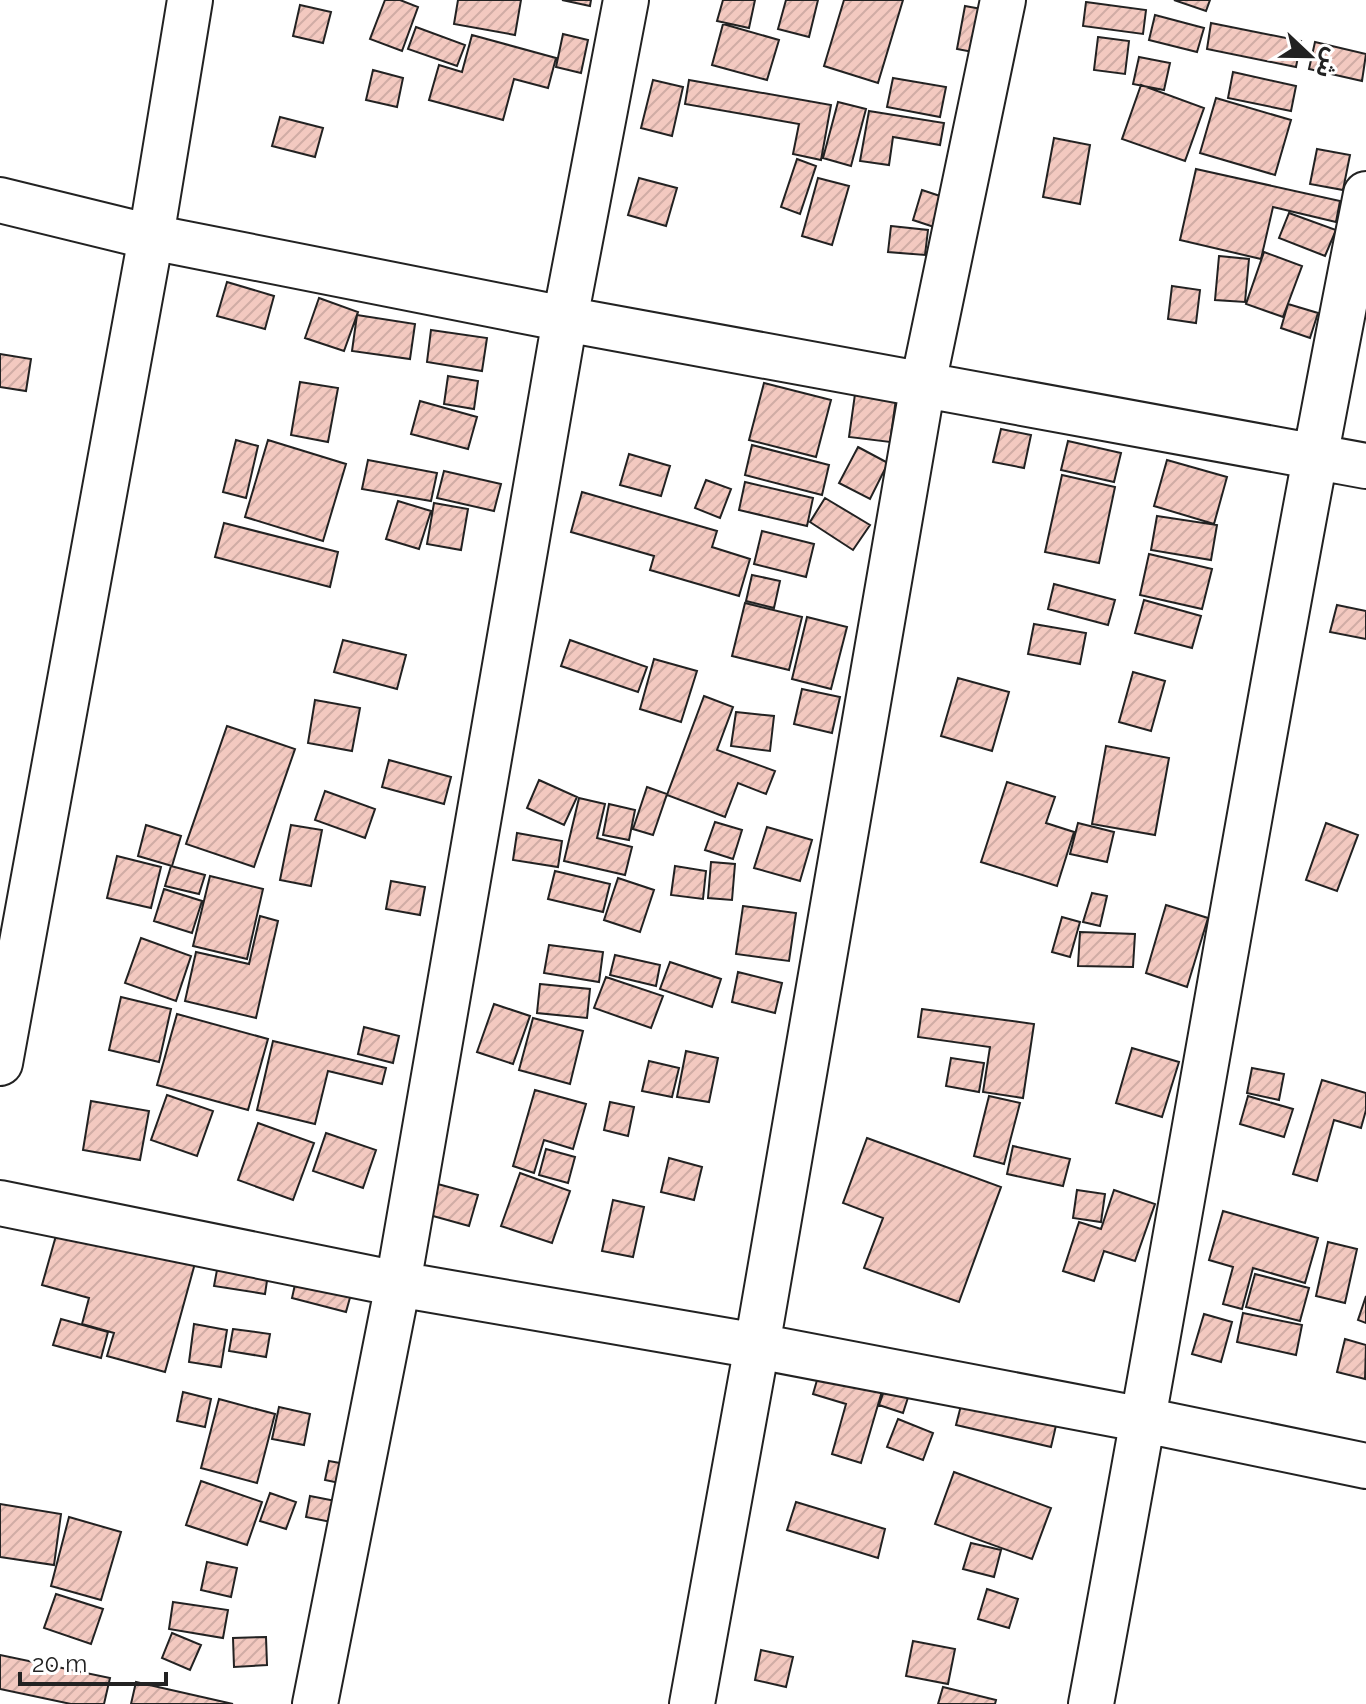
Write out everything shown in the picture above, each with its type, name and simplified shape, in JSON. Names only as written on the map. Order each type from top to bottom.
[{"type":"street","points":[[0,1063],[5,1005],[151,237],[190,0]]},
{"type":"street","points":[[315,1704],[398,1284],[565,319],[626,0]]},
{"type":"street","points":[[692,1704],[923,384],[1003,0]]},
{"type":"street","points":[[1091,1704],[1314,457],[1366,194]]},
{"type":"street","points":[[0,200],[151,237],[565,319],[1366,466]]},
{"type":"street","points":[[0,1203],[398,1284],[757,1346],[1366,1466]]},
{"type":"building","points":[[385,0],[400,0],[418,7],[402,51],[370,39]]},
{"type":"building","points":[[458,0],[521,0],[515,35],[454,24]]},
{"type":"building","points":[[562,0],[591,0],[590,6]]},
{"type":"building","points":[[723,0],[755,0],[749,28],[717,21]]},
{"type":"building","points":[[786,0],[818,0],[809,37],[778,29]]},
{"type":"building","points":[[844,0],[903,0],[878,83],[824,66]]},
{"type":"building","points":[[1174,0],[1210,0],[1206,11]]},
{"type":"building","points":[[1086,2],[1146,10],[1143,34],[1083,26]]},
{"type":"building","points":[[300,5],[331,12],[323,43],[293,36]]},
{"type":"building","points":[[965,6],[998,12],[989,55],[957,49]]},
{"type":"building","points":[[1155,15],[1204,28],[1197,52],[1149,40]]},
{"type":"building","points":[[1211,23],[1301,41],[1296,67],[1207,49]]},
{"type":"building","points":[[723,24],[779,40],[767,80],[712,65]]},
{"type":"building","points":[[416,27],[465,45],[457,66],[408,49]]},
{"type":"building","points":[[563,34],[588,40],[581,73],[556,67]]},
{"type":"building","points":[[472,35],[556,58],[548,88],[514,79],[503,120],[429,100],[439,65],[462,72]]},
{"type":"building","points":[[1098,37],[1129,41],[1125,74],[1094,70]]},
{"type":"building","points":[[1315,42],[1366,54],[1362,81],[1309,69]]},
{"type":"building","points":[[1139,57],[1170,63],[1164,90],[1133,84]]},
{"type":"building","points":[[373,70],[403,78],[397,107],[366,100]]},
{"type":"building","points":[[1233,72],[1296,86],[1291,111],[1228,98]]},
{"type":"building","points":[[893,78],[946,87],[940,117],[887,107]]},
{"type":"building","points":[[653,80],[683,87],[672,136],[641,128]]},
{"type":"building","points":[[689,80],[831,105],[821,160],[793,154],[799,124],[685,104]]},
{"type":"building","points":[[1141,85],[1204,108],[1185,161],[1122,139]]},
{"type":"building","points":[[1216,98],[1291,120],[1275,175],[1200,153]]},
{"type":"building","points":[[838,102],[866,109],[851,166],[823,158]]},
{"type":"building","points":[[869,111],[944,123],[940,145],[893,137],[889,165],[860,161]]},
{"type":"building","points":[[280,117],[323,128],[315,157],[272,146]]},
{"type":"building","points":[[1054,138],[1090,145],[1080,204],[1043,197]]},
{"type":"building","points":[[1317,149],[1350,155],[1343,190],[1310,184]]},
{"type":"building","points":[[797,159],[816,166],[800,214],[781,207]]},
{"type":"building","points":[[1196,169],[1340,201],[1336,222],[1273,207],[1261,259],[1180,240]]},
{"type":"building","points":[[639,178],[677,188],[666,226],[628,215]]},
{"type":"building","points":[[818,178],[849,186],[832,245],[802,236]]},
{"type":"building","points":[[922,190],[955,201],[946,231],[913,220]]},
{"type":"building","points":[[1289,213],[1336,230],[1325,256],[1279,238]]},
{"type":"building","points":[[891,226],[928,230],[925,255],[888,252]]},
{"type":"building","points":[[1264,252],[1302,266],[1283,317],[1246,304]]},
{"type":"building","points":[[1219,256],[1249,259],[1245,302],[1215,300]]},
{"type":"building","points":[[227,282],[274,296],[265,329],[217,316]]},
{"type":"building","points":[[1172,286],[1200,290],[1196,323],[1168,319]]},
{"type":"building","points":[[319,298],[358,312],[344,351],[305,338]]},
{"type":"building","points":[[1288,304],[1318,313],[1310,338],[1281,328]]},
{"type":"building","points":[[357,315],[415,324],[410,359],[352,351]]},
{"type":"building","points":[[431,330],[487,338],[482,371],[427,362]]},
{"type":"building","points":[[0,354],[31,359],[26,391],[0,387]]},
{"type":"building","points":[[448,376],[478,381],[474,409],[444,404]]},
{"type":"building","points":[[300,382],[338,388],[328,442],[291,435]]},
{"type":"building","points":[[764,383],[831,400],[816,457],[749,440]]},
{"type":"building","points":[[855,394],[896,399],[890,442],[849,437]]},
{"type":"building","points":[[420,401],[477,417],[468,449],[411,434]]},
{"type":"building","points":[[1001,429],[1031,435],[1024,468],[993,462]]},
{"type":"building","points":[[236,440],[258,446],[246,498],[223,492]]},
{"type":"building","points":[[268,440],[346,464],[323,541],[245,517]]},
{"type":"building","points":[[1068,441],[1121,453],[1114,482],[1061,470]]},
{"type":"building","points":[[752,445],[829,465],[822,495],[745,475]]},
{"type":"building","points":[[858,447],[888,463],[870,499],[839,483]]},
{"type":"building","points":[[629,454],[670,466],[661,496],[620,485]]},
{"type":"building","points":[[368,460],[437,473],[431,501],[362,489]]},
{"type":"building","points":[[1167,460],[1227,477],[1214,524],[1154,506]]},
{"type":"building","points":[[444,471],[501,484],[494,511],[437,498]]},
{"type":"building","points":[[1062,475],[1115,487],[1099,563],[1045,552]]},
{"type":"building","points":[[706,480],[731,489],[720,518],[695,508]]},
{"type":"building","points":[[745,482],[813,498],[807,526],[739,510]]},
{"type":"building","points":[[582,492],[717,531],[712,547],[750,559],[739,596],[650,570],[654,556],[571,532]]},
{"type":"building","points":[[825,498],[870,525],[853,550],[810,522]]},
{"type":"building","points":[[398,501],[431,511],[419,549],[386,539]]},
{"type":"building","points":[[434,503],[468,509],[461,550],[427,544]]},
{"type":"building","points":[[1157,516],[1217,525],[1211,560],[1151,550]]},
{"type":"building","points":[[224,523],[338,552],[330,587],[215,557]]},
{"type":"building","points":[[762,531],[814,544],[806,577],[754,564]]},
{"type":"building","points":[[1149,554],[1212,569],[1202,609],[1140,595]]},
{"type":"building","points":[[752,575],[780,581],[774,608],[746,601]]},
{"type":"building","points":[[1054,584],[1115,600],[1108,625],[1048,609]]},
{"type":"building","points":[[1144,600],[1201,616],[1192,648],[1135,633]]},
{"type":"building","points":[[745,603],[802,617],[789,670],[732,656]]},
{"type":"building","points":[[1337,605],[1366,611],[1366,639],[1330,632]]},
{"type":"building","points":[[807,617],[847,627],[831,689],[792,679]]},
{"type":"building","points":[[1034,624],[1086,633],[1080,664],[1028,654]]},
{"type":"building","points":[[343,640],[406,655],[397,689],[334,672]]},
{"type":"building","points":[[570,640],[647,667],[638,692],[561,666]]},
{"type":"building","points":[[654,659],[697,671],[681,722],[640,709]]},
{"type":"building","points":[[1133,672],[1165,681],[1151,731],[1119,722]]},
{"type":"building","points":[[958,678],[1009,692],[992,751],[941,736]]},
{"type":"building","points":[[802,689],[840,697],[832,733],[794,724]]},
{"type":"building","points":[[704,696],[733,707],[717,750],[775,771],[766,794],[738,783],[725,817],[667,795]]},
{"type":"building","points":[[315,700],[360,708],[352,751],[308,743]]},
{"type":"building","points":[[736,712],[774,716],[770,751],[731,746]]},
{"type":"building","points":[[227,726],[295,749],[254,867],[186,844]]},
{"type":"building","points":[[1106,746],[1169,758],[1155,835],[1092,824]]},
{"type":"building","points":[[389,760],[451,777],[444,804],[382,787]]},
{"type":"building","points":[[539,780],[577,797],[564,825],[527,808]]},
{"type":"building","points":[[1007,782],[1055,797],[1046,823],[1074,832],[1057,886],[981,862]]},
{"type":"building","points":[[647,787],[667,794],[653,835],[633,829]]},
{"type":"building","points":[[325,791],[375,809],[365,838],[315,820]]},
{"type":"building","points":[[579,798],[605,804],[597,838],[632,847],[625,875],[564,861]]},
{"type":"building","points":[[609,804],[635,810],[629,840],[603,835]]},
{"type":"building","points":[[715,822],[742,830],[733,859],[705,850]]},
{"type":"building","points":[[1078,823],[1114,832],[1107,862],[1070,854]]},
{"type":"building","points":[[1326,823],[1358,835],[1337,891],[1306,880]]},
{"type":"building","points":[[146,825],[181,836],[172,866],[138,856]]},
{"type":"building","points":[[291,825],[322,830],[311,886],[280,880]]},
{"type":"building","points":[[767,827],[812,840],[800,881],[754,868]]},
{"type":"building","points":[[517,833],[562,841],[558,867],[513,860]]},
{"type":"building","points":[[117,856],[161,867],[151,908],[107,898]]},
{"type":"building","points":[[711,862],[735,864],[732,900],[708,898]]},
{"type":"building","points":[[171,866],[205,875],[199,894],[165,886]]},
{"type":"building","points":[[675,866],[706,871],[703,899],[671,895]]},
{"type":"building","points":[[555,871],[610,884],[603,912],[548,899]]},
{"type":"building","points":[[210,876],[263,889],[247,959],[193,946]]},
{"type":"building","points":[[618,878],[654,890],[640,932],[604,920]]},
{"type":"building","points":[[391,881],[425,887],[420,915],[386,909]]},
{"type":"building","points":[[164,889],[202,901],[192,933],[154,921]]},
{"type":"building","points":[[1092,893],[1107,896],[1100,926],[1083,922]]},
{"type":"building","points":[[1166,905],[1208,918],[1187,987],[1146,973]]},
{"type":"building","points":[[743,906],[796,913],[789,961],[736,954]]},
{"type":"building","points":[[260,916],[278,921],[256,1018],[185,1001],[196,952],[249,964]]},
{"type":"building","points":[[1062,917],[1080,922],[1070,957],[1052,952]]},
{"type":"building","points":[[1080,932],[1135,934],[1133,967],[1078,966]]},
{"type":"building","points":[[141,938],[191,956],[176,1001],[125,983]]},
{"type":"building","points":[[549,945],[603,952],[599,982],[544,973]]},
{"type":"building","points":[[615,955],[660,965],[656,986],[610,975]]},
{"type":"building","points":[[670,962],[721,979],[712,1007],[660,989]]},
{"type":"building","points":[[738,972],[782,983],[775,1013],[732,1002]]},
{"type":"building","points":[[606,977],[663,996],[651,1028],[594,1008]]},
{"type":"building","points":[[540,984],[590,989],[587,1018],[537,1013]]},
{"type":"building","points":[[121,997],[171,1009],[159,1062],[109,1050]]},
{"type":"building","points":[[494,1004],[530,1016],[513,1064],[477,1052]]},
{"type":"building","points":[[922,1009],[1034,1024],[1023,1098],[983,1092],[990,1047],[918,1037]]},
{"type":"building","points":[[177,1014],[268,1039],[248,1110],[157,1085]]},
{"type":"building","points":[[533,1018],[583,1031],[570,1084],[519,1070]]},
{"type":"building","points":[[364,1027],[399,1036],[393,1063],[358,1054]]},
{"type":"building","points":[[273,1041],[386,1068],[382,1084],[328,1071],[315,1124],[257,1110]]},
{"type":"building","points":[[1132,1048],[1179,1062],[1162,1117],[1116,1103]]},
{"type":"building","points":[[686,1051],[718,1058],[709,1102],[677,1097]]},
{"type":"building","points":[[951,1058],[984,1063],[979,1092],[946,1086]]},
{"type":"building","points":[[649,1061],[679,1068],[672,1097],[642,1091]]},
{"type":"building","points":[[1252,1068],[1284,1074],[1279,1100],[1247,1093]]},
{"type":"building","points":[[1322,1080],[1366,1093],[1366,1110],[1361,1128],[1334,1120],[1317,1181],[1293,1174]]},
{"type":"building","points":[[535,1090],[586,1104],[573,1149],[544,1140],[534,1173],[513,1166]]},
{"type":"building","points":[[167,1095],[213,1111],[197,1156],[151,1140]]},
{"type":"building","points":[[989,1096],[1020,1103],[1004,1164],[974,1156]]},
{"type":"building","points":[[1248,1096],[1293,1109],[1284,1137],[1240,1124]]},
{"type":"building","points":[[91,1101],[149,1111],[140,1160],[83,1150]]},
{"type":"building","points":[[610,1102],[634,1107],[628,1136],[604,1130]]},
{"type":"building","points":[[258,1123],[314,1143],[293,1200],[238,1180]]},
{"type":"building","points":[[326,1133],[376,1150],[363,1188],[313,1171]]},
{"type":"building","points":[[867,1138],[1001,1187],[959,1302],[864,1268],[883,1218],[843,1203]]},
{"type":"building","points":[[1013,1146],[1070,1159],[1063,1186],[1007,1174]]},
{"type":"building","points":[[546,1149],[575,1157],[568,1183],[539,1175]]},
{"type":"building","points":[[669,1158],[702,1167],[694,1200],[661,1192]]},
{"type":"building","points":[[520,1173],[570,1191],[552,1243],[501,1226]]},
{"type":"building","points":[[423,1180],[478,1195],[469,1226],[415,1211]]},
{"type":"building","points":[[1077,1190],[1105,1194],[1101,1222],[1073,1218]]},
{"type":"building","points":[[1114,1190],[1155,1204],[1135,1261],[1104,1251],[1094,1281],[1063,1271],[1079,1222],[1101,1229]]},
{"type":"building","points":[[613,1200],[644,1207],[633,1257],[602,1251]]},
{"type":"building","points":[[1223,1211],[1318,1238],[1305,1283],[1253,1268],[1242,1309],[1223,1304],[1233,1267],[1209,1260]]},
{"type":"building","points":[[61,1218],[197,1256],[165,1372],[107,1356],[114,1333],[82,1324],[89,1298],[42,1285]]},
{"type":"building","points":[[1328,1242],[1357,1249],[1345,1303],[1316,1296]]},
{"type":"building","points":[[220,1254],[270,1261],[265,1294],[214,1286]]},
{"type":"building","points":[[300,1262],[356,1276],[346,1312],[292,1298]]},
{"type":"building","points":[[1255,1274],[1309,1288],[1300,1321],[1246,1307]]},
{"type":"building","points":[[1366,1296],[1366,1323],[1358,1320]]},
{"type":"building","points":[[1243,1313],[1302,1325],[1296,1355],[1237,1342]]},
{"type":"building","points":[[1204,1314],[1232,1322],[1221,1362],[1192,1354]]},
{"type":"building","points":[[61,1319],[108,1332],[101,1358],[53,1345]]},
{"type":"building","points":[[194,1324],[227,1330],[221,1367],[189,1362]]},
{"type":"building","points":[[233,1329],[270,1334],[266,1357],[229,1351]]},
{"type":"building","points":[[1345,1339],[1366,1345],[1365,1379],[1337,1372]]},
{"type":"building","points":[[824,1356],[887,1374],[861,1463],[832,1454],[846,1404],[813,1394]]},
{"type":"building","points":[[889,1377],[912,1385],[903,1413],[879,1405]]},
{"type":"building","points":[[967,1382],[1061,1404],[1051,1447],[956,1425]]},
{"type":"building","points":[[183,1392],[211,1399],[205,1427],[177,1421]]},
{"type":"building","points":[[219,1399],[275,1414],[257,1483],[201,1468]]},
{"type":"building","points":[[279,1407],[310,1414],[304,1445],[272,1439]]},
{"type":"building","points":[[898,1419],[933,1433],[923,1460],[887,1447]]},
{"type":"building","points":[[329,1461],[367,1468],[364,1488],[325,1480]]},
{"type":"building","points":[[954,1472],[1051,1508],[1032,1559],[935,1524]]},
{"type":"building","points":[[201,1481],[262,1502],[247,1545],[186,1525]]},
{"type":"building","points":[[270,1493],[296,1502],[286,1529],[260,1521]]},
{"type":"building","points":[[310,1496],[351,1504],[346,1525],[306,1517]]},
{"type":"building","points":[[796,1502],[885,1529],[878,1558],[787,1530]]},
{"type":"building","points":[[0,1504],[61,1514],[54,1565],[0,1557]]},
{"type":"building","points":[[69,1517],[121,1532],[101,1600],[51,1586]]},
{"type":"building","points":[[971,1543],[1001,1550],[994,1577],[963,1569]]},
{"type":"building","points":[[207,1562],[237,1568],[231,1597],[201,1590]]},
{"type":"building","points":[[987,1589],[1018,1599],[1009,1628],[978,1619]]},
{"type":"building","points":[[56,1594],[103,1609],[91,1644],[44,1628]]},
{"type":"building","points":[[173,1602],[228,1610],[223,1638],[169,1629]]},
{"type":"building","points":[[172,1633],[201,1645],[190,1670],[162,1658]]},
{"type":"building","points":[[266,1637],[267,1665],[234,1667],[233,1638]]},
{"type":"building","points":[[913,1641],[955,1649],[948,1684],[906,1676]]},
{"type":"building","points":[[761,1650],[793,1657],[786,1687],[755,1680]]},
{"type":"building","points":[[0,1655],[110,1678],[104,1704],[71,1704],[0,1689]]},
{"type":"building","points":[[136,1682],[233,1704],[131,1704]]},
{"type":"building","points":[[943,1687],[996,1700],[995,1704],[938,1704]]}]
